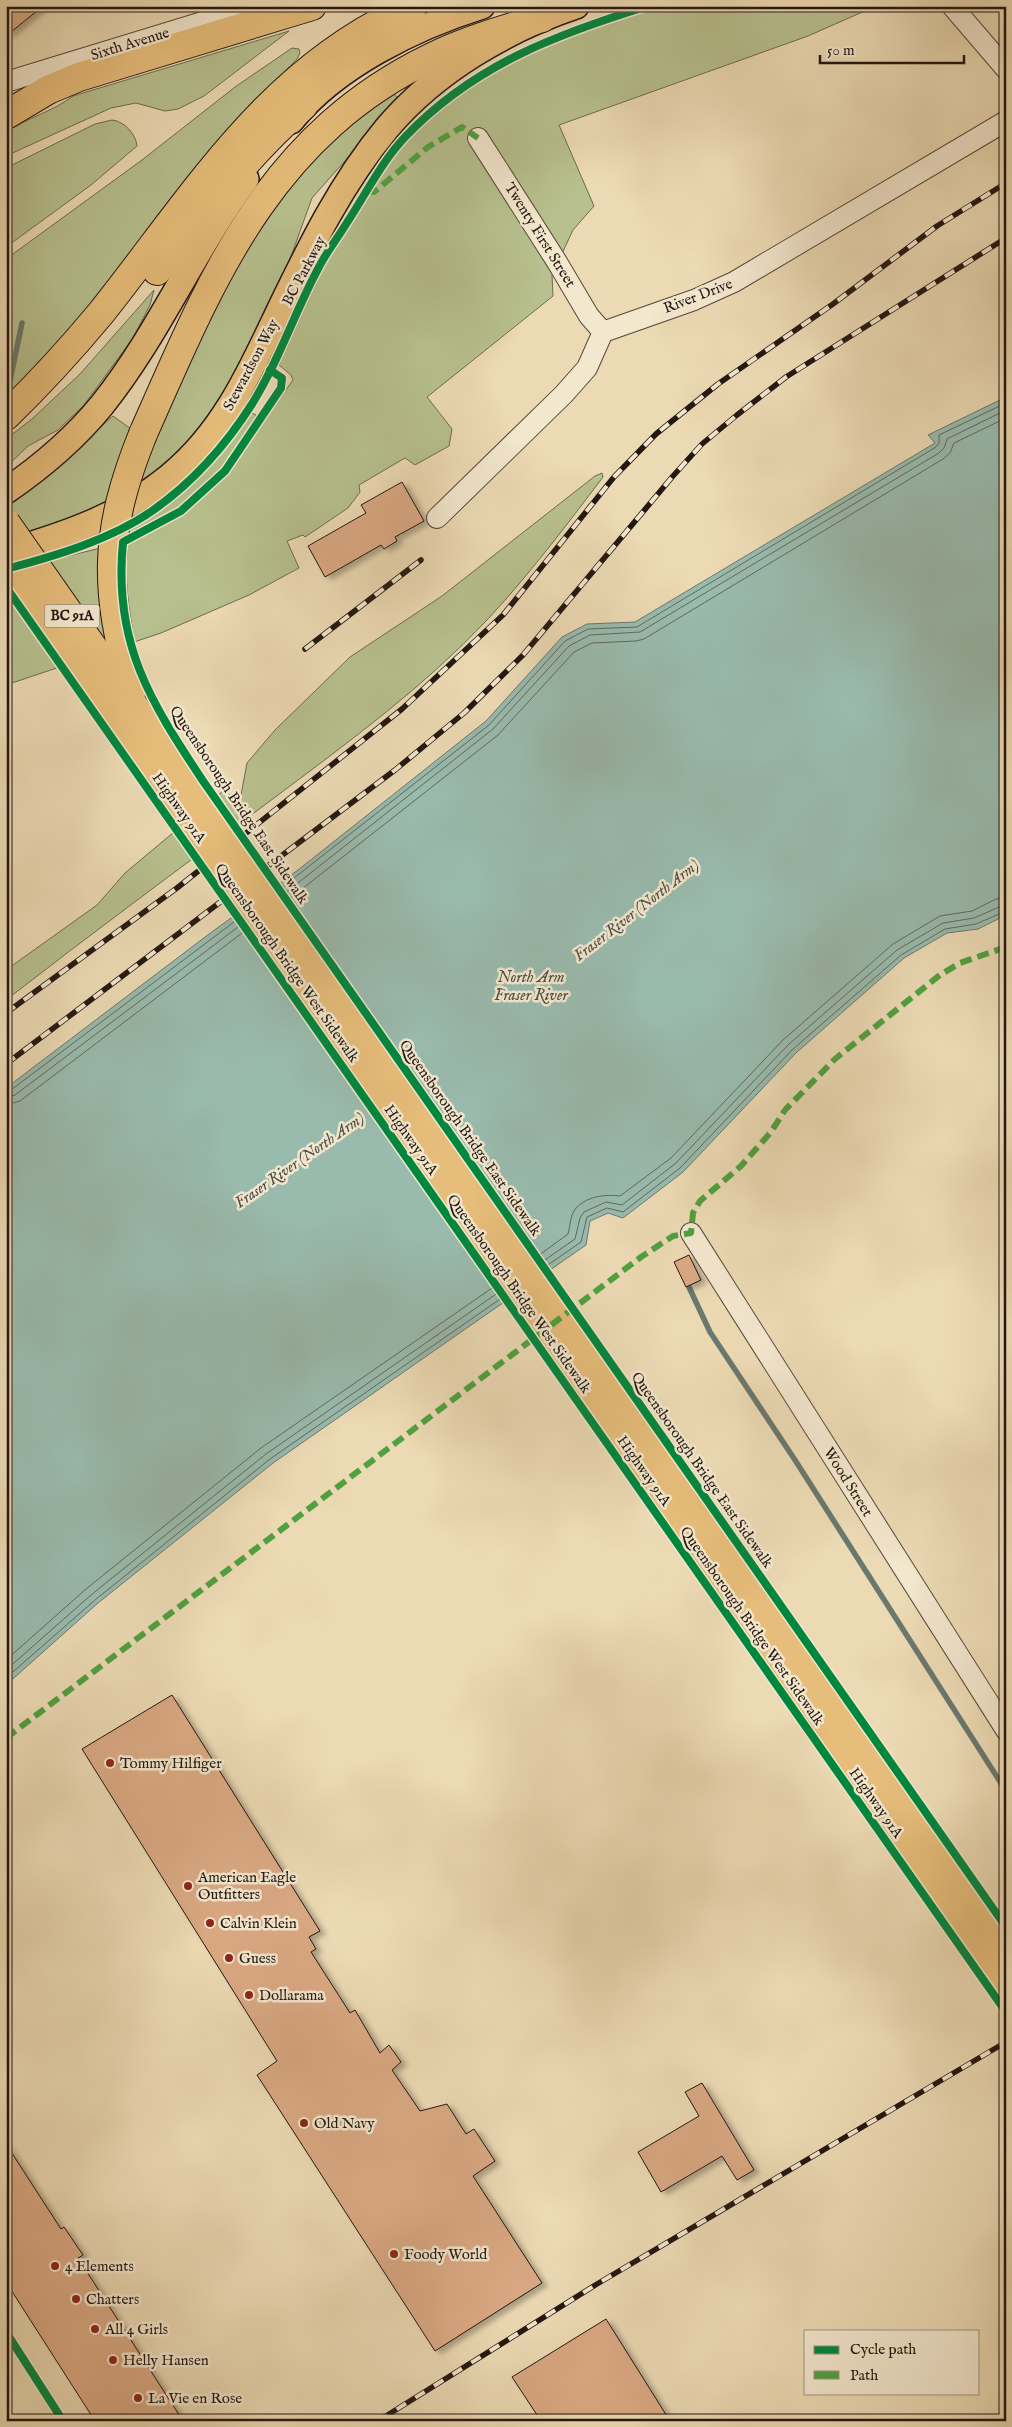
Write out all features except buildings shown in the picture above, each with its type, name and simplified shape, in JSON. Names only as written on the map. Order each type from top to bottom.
[{"type":"highway","points":[[6,115],[48,90],[79,77],[312,6]]},
{"type":"highway","points":[[6,417],[56,367],[229,148],[260,113],[327,54],[357,34],[413,6]]},
{"type":"highway","points":[[137,709],[116,628],[110,572],[114,524],[121,494],[143,434],[176,358],[229,252],[256,209],[288,166],[326,126],[354,105],[425,61],[484,36],[542,18]]},
{"type":"highway","points":[[6,417],[65,374],[144,287],[238,170],[269,135],[303,106]]},
{"type":"highway","name":"Highway 91A","points":[[6,523],[1006,1951]]},
{"type":"highway","name":"Highway 91A","points":[[6,561],[1006,1989]]},
{"type":"main road","points":[[6,491],[59,449],[102,405],[140,350],[230,201],[303,106],[350,68],[401,39],[482,6]]},
{"type":"main road","name":"Stewardson Way","points":[[6,552],[75,529],[124,509],[170,476],[198,450],[243,387],[314,239],[334,203],[388,126],[432,85],[465,61],[542,18],[576,6]]},
{"type":"street","name":"Sixth Avenue","points":[[6,82],[255,6]]},
{"type":"street","points":[[952,6],[1006,69]]},
{"type":"street","name":"River Drive","points":[[603,332],[694,300],[734,282],[1006,121]]},
{"type":"street","name":"Twenty First Street","points":[[478,138],[589,316],[603,332]]},
{"type":"street","points":[[437,518],[564,394],[587,368],[603,332]]},
{"type":"street","name":"Wood Street","points":[[691,1233],[1006,1730]]},
{"type":"green space","points":[[658,6],[876,6],[808,36],[559,125],[594,206],[573,230],[552,275],[553,296],[427,397],[452,429],[449,446],[415,465],[405,458],[359,485],[360,492],[348,508],[305,537],[303,535],[287,541],[299,568],[249,595],[161,633],[6,685],[6,571],[105,547],[173,500],[202,474],[250,412],[263,422],[293,380],[291,375],[279,365],[327,262],[369,188],[409,133],[440,106],[498,68],[559,40]]},
{"type":"green space","points":[[289,31],[204,96],[178,109],[165,111],[136,103],[111,108],[6,156],[6,132],[73,96]]},
{"type":"green space","points":[[292,48],[299,49],[300,53],[297,59],[225,133],[185,181],[146,235],[62,343],[6,397],[6,259],[142,160],[235,87]]},
{"type":"green space","points":[[392,91],[399,100],[312,198],[289,262],[235,373],[214,411],[184,451],[158,475],[100,508],[6,541],[6,503],[50,472],[113,416],[131,429],[222,292],[266,217],[318,152]]},
{"type":"green space","points":[[112,120],[121,123],[129,129],[137,146],[91,185],[6,247],[6,168],[95,124]]},
{"type":"green space","points":[[154,290],[150,305],[133,338],[84,405],[58,430],[28,446],[6,467],[6,439],[32,419],[80,374]]},
{"type":"green space","points":[[602,473],[603,477],[517,586],[487,620],[438,668],[332,754],[6,1000],[6,970],[97,905],[125,873],[223,791],[237,799],[241,795],[247,763],[275,730],[350,657],[442,596],[595,476]]},
{"type":"water","name":"North Arm Fraser River","points":[[1006,397],[1006,915],[978,929],[947,933],[904,958],[796,1053],[683,1172],[623,1218],[608,1213],[590,1221],[586,1245],[273,1463],[98,1603],[6,1685],[6,1088],[213,931],[298,870],[486,721],[562,637],[587,624],[635,622],[935,443],[928,435]]},
{"type":"waterway","points":[[6,383],[10,381],[22,323]]},
{"type":"waterway","points":[[688,1285],[710,1332],[795,1460],[1006,1791]]},
{"type":"railway","points":[[6,1013],[177,888],[402,709],[503,615],[614,477],[656,434],[718,384],[833,304],[937,226],[1006,183]]},
{"type":"railway","points":[[6,1064],[395,770],[464,713],[523,655],[702,444],[737,415],[786,377],[1006,238]]},
{"type":"railway","points":[[305,649],[421,560]]},
{"type":"railway","points":[[378,2421],[597,2284],[1006,2042]]},
{"type":"marked path","points":[[367,191],[374,192],[428,147],[462,127],[478,138]]},
{"type":"marked path","points":[[6,1738],[641,1257],[673,1236],[691,1233],[693,1213],[700,1201],[741,1166],[771,1132],[785,1110],[835,1059],[940,975],[960,963],[1006,947]]},
{"type":"cycle path","name":"BC Parkway","points":[[6,569],[63,553],[100,539],[152,511],[194,476],[231,434],[262,388],[322,261],[375,177],[397,146],[432,111],[488,71],[518,55],[581,28],[648,6]]},
{"type":"cycle path","name":"Queensborough Bridge East Sidewalk","points":[[270,370],[282,378],[281,388],[225,471],[181,511],[123,542],[121,578],[124,611],[130,641],[139,669],[152,697],[203,781],[1006,1927]]},
{"type":"cycle path","name":"Queensborough Bridge West Sidewalk","points":[[6,587],[1006,2012]]},
{"type":"cycle path","points":[[6,2332],[63,2421]]},
{"type":"place","name":"Tommy Hilfiger","points":[[110,1763]]},
{"type":"place","name":"American Eagle Outfitters","points":[[188,1886]]},
{"type":"place","name":"Calvin Klein","points":[[210,1923]]},
{"type":"place","name":"Guess","points":[[229,1958]]},
{"type":"place","name":"Dollarama","points":[[249,1995]]},
{"type":"place","name":"Old Navy","points":[[304,2123]]},
{"type":"place","name":"Foody World","points":[[394,2254]]},
{"type":"place","name":"4 Elements","points":[[55,2266]]},
{"type":"place","name":"Chatters","points":[[76,2299]]},
{"type":"place","name":"All 4 Girls","points":[[95,2329]]},
{"type":"place","name":"Helly Hansen","points":[[113,2360]]},
{"type":"place","name":"La Vie en Rose","points":[[138,2398]]},
{"type":"water label","name":"Fraser River (North Arm)","points":[[637,911]]},
{"type":"water label","name":"Fraser River (North Arm)","points":[[300,1161]]}]
